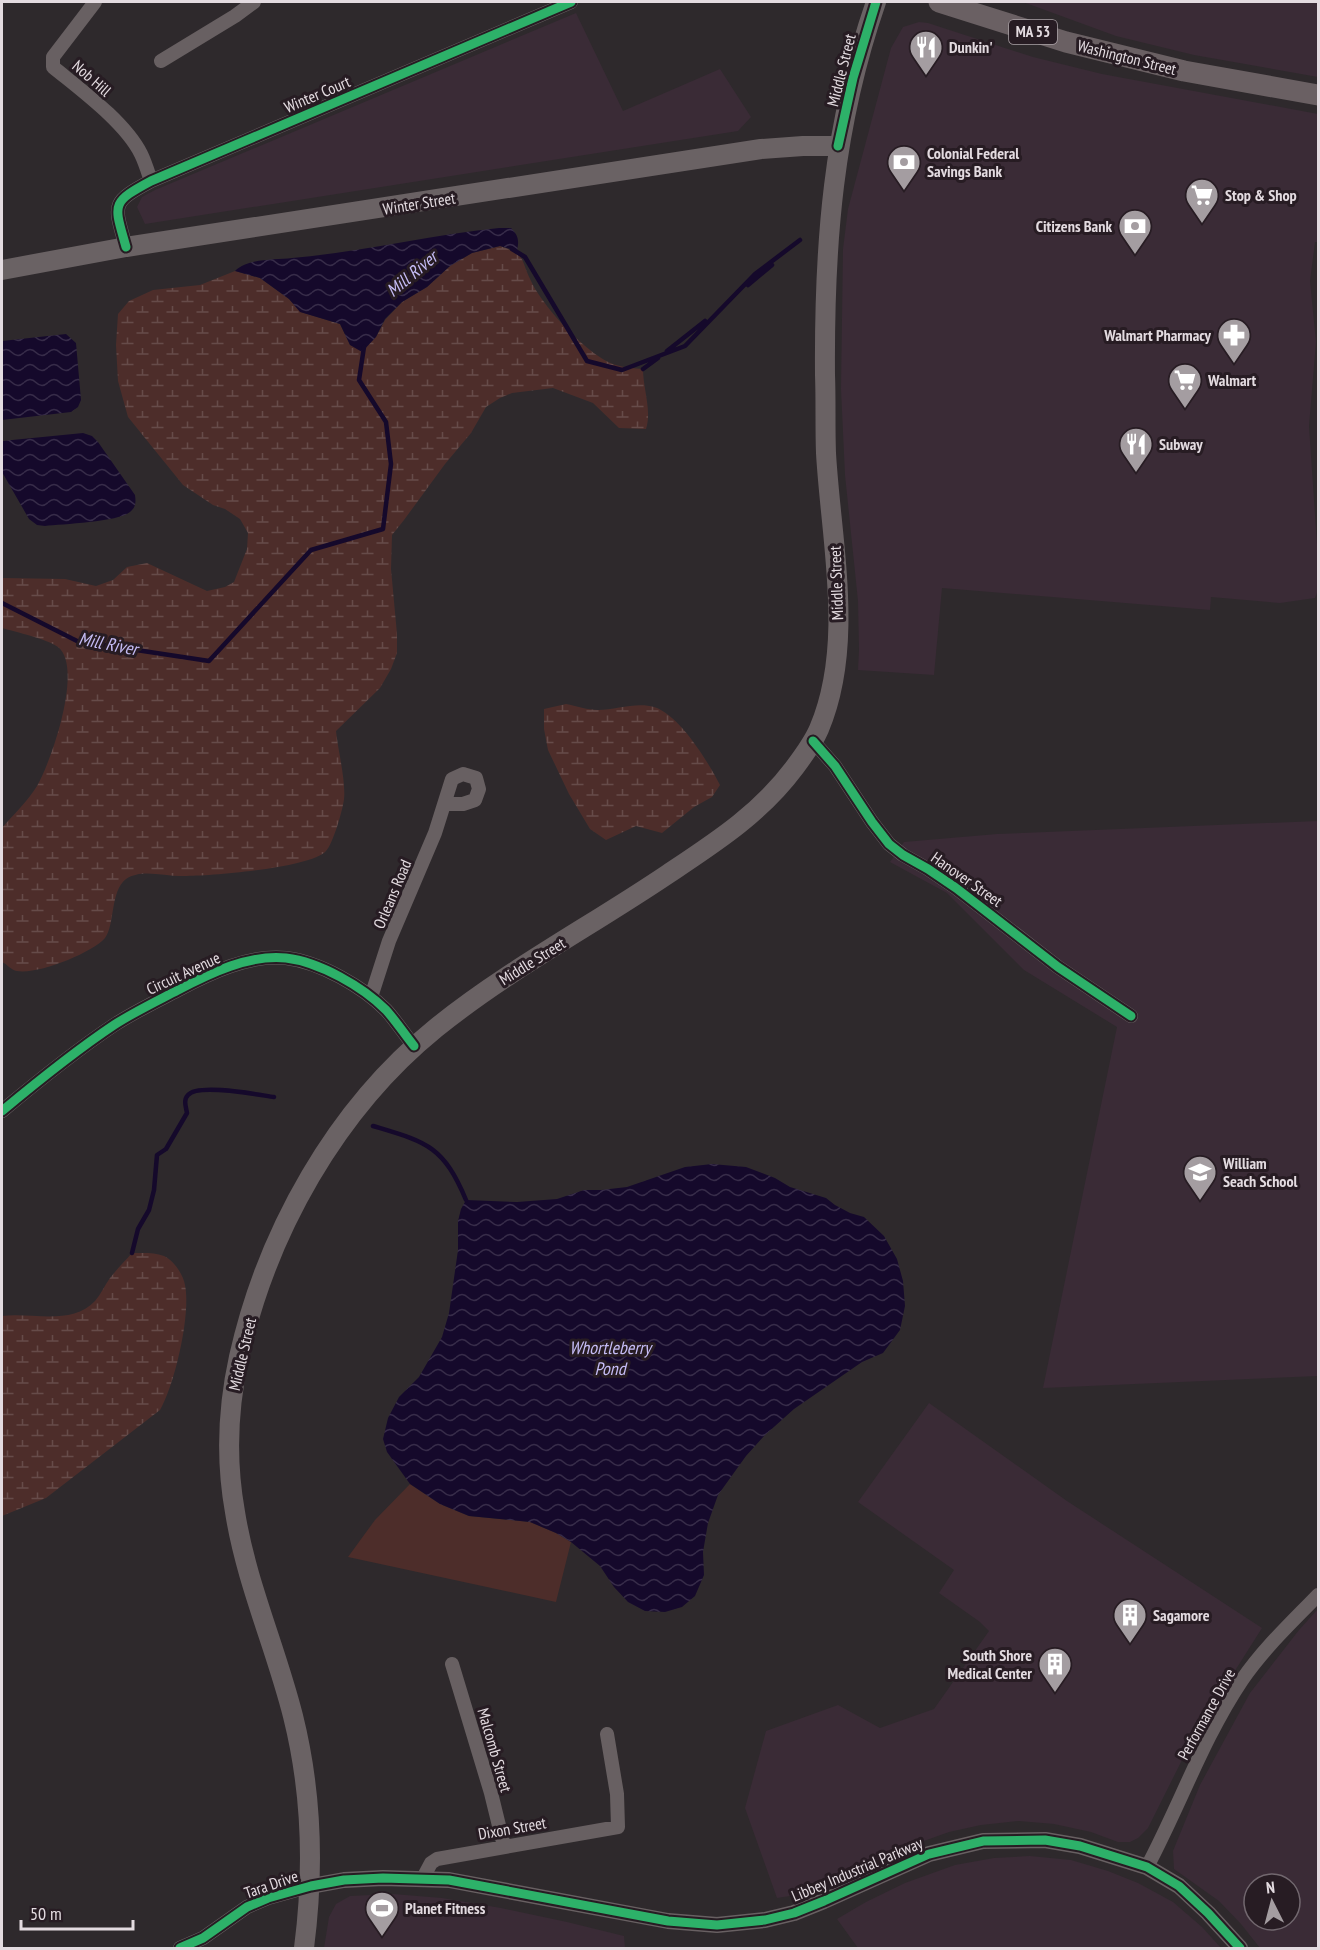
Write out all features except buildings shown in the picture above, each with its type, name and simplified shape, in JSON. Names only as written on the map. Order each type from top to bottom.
[{"type":"main road","name":"Middle Street","points":[[304,1948],[311,1886],[308,1798],[298,1738],[285,1684],[240,1539],[234,1510],[230,1417],[240,1353],[272,1256],[315,1168],[355,1110],[414,1046],[455,1013],[506,977],[628,901],[749,818],[776,792],[813,741],[821,725],[837,658],[838,600],[826,452],[827,260],[838,146],[853,78],[876,2]]},
{"type":"main road","name":"Washington Street","points":[[939,2],[1059,40],[1187,72],[1318,95]]},
{"type":"main road","name":"Winter Street","points":[[2,270],[126,247],[761,149],[838,146]]},
{"type":"street","name":"Nob Hill","points":[[95,2],[53,57],[53,67],[94,101],[134,142],[152,181]]},
{"type":"street","points":[[161,61],[254,2]]},
{"type":"street","name":"Winter Court","points":[[126,247],[118,208],[122,199],[152,181],[572,2]]},
{"type":"street","name":"Hanover Street","points":[[813,741],[835,766],[889,844],[956,888],[1058,967],[1131,1016]]},
{"type":"street","name":"Orleans Road","points":[[371,997],[389,942],[445,804]]},
{"type":"street","name":"Circuit Avenue","points":[[2,1111],[71,1056],[116,1024],[200,978],[228,968],[269,958],[302,961],[321,968],[371,997],[387,1011],[414,1046]]},
{"type":"street","name":"Performance Drive","points":[[1147,1867],[1164,1836],[1196,1763],[1242,1680],[1268,1645],[1318,1595]]},
{"type":"street","name":"Malcomb Street","points":[[452,1664],[491,1793],[504,1846]]},
{"type":"street","name":"Dixon Street","points":[[423,1878],[431,1863],[437,1859],[618,1827],[617,1794],[607,1734]]},
{"type":"street","name":"Libbey Industrial Parkway","points":[[311,1886],[344,1880],[423,1878],[491,1887],[668,1921],[717,1925],[754,1922],[794,1913],[929,1854],[984,1841],[1045,1840],[1080,1846],[1147,1867],[1179,1886],[1240,1948]]},
{"type":"street","name":"Tara Drive","points":[[180,1948],[203,1938],[248,1907],[268,1898],[311,1886]]},
{"type":"shaded area","points":[[1023,2],[1318,2],[1318,77],[1194,55],[1116,36]]},
{"type":"shaded area","points":[[576,13],[623,111],[720,69],[751,117],[738,131],[145,224],[137,207],[142,197],[155,190]]},
{"type":"shaded area","points":[[919,22],[1033,57],[1102,74],[1318,114],[1318,242],[1315,242],[1310,281],[1316,342],[1309,426],[1318,559],[1318,590],[1315,598],[1280,603],[1211,597],[1210,610],[942,588],[934,675],[858,670],[858,601],[845,475],[841,389],[843,249],[848,209],[891,48],[903,27]]},
{"type":"shaded area","name":"William Seach School","points":[[1318,821],[1318,1376],[1043,1388],[1117,1027],[1024,970],[947,893],[890,862],[904,842],[997,834]]},
{"type":"shaded area","points":[[929,1403],[1067,1501],[1262,1628],[1188,1748],[1148,1828],[1138,1838],[1130,1842],[1118,1842],[1091,1832],[1054,1824],[1019,1821],[981,1825],[949,1832],[907,1847],[803,1894],[777,1898],[745,1808],[766,1731],[838,1705],[880,1728],[934,1709],[989,1631],[939,1593],[954,1570],[858,1502]]},
{"type":"shaded area","points":[[1318,1609],[1318,1948],[1260,1948],[1247,1932],[1302,1932],[1302,1872],[1242,1872],[1242,1925],[1219,1901],[1174,1869],[1173,1851],[1200,1785],[1250,1693]]},
{"type":"shaded area","points":[[1030,1856],[1071,1860],[1138,1883],[1173,1902],[1202,1927],[1221,1948],[858,1948],[837,1919],[905,1883],[955,1865],[994,1858]]},
{"type":"shaded area","points":[[393,1894],[442,1898],[567,1922],[624,1936],[625,1948],[324,1948],[329,1917],[336,1904],[350,1896]]},
{"type":"green space","points":[[500,246],[519,255],[537,292],[556,317],[580,342],[616,365],[643,369],[648,407],[646,429],[619,428],[593,403],[553,388],[512,393],[486,407],[471,433],[392,535],[391,569],[397,653],[380,688],[336,731],[343,775],[344,799],[335,834],[326,851],[317,857],[301,862],[236,873],[177,876],[147,873],[132,876],[121,884],[117,891],[105,938],[89,950],[64,962],[37,970],[17,971],[2,962],[2,828],[29,797],[43,774],[63,715],[68,674],[65,658],[58,647],[2,628],[2,578],[65,579],[96,586],[113,580],[127,567],[147,563],[207,591],[225,587],[234,582],[247,549],[248,533],[240,519],[225,509],[213,505],[183,485],[128,417],[118,381],[116,345],[118,314],[129,301],[153,290],[200,285],[235,271],[260,278],[289,299],[301,312],[340,324],[350,345],[376,337],[385,320],[402,302],[427,287],[450,266],[472,253]]},
{"type":"green space","points":[[566,704],[598,710],[647,706],[664,712],[674,719],[692,740],[720,785],[712,797],[694,807],[662,833],[636,826],[606,840],[590,829],[569,794],[548,750],[544,729],[544,709]]},
{"type":"green space","points":[[132,1253],[152,1253],[164,1256],[178,1268],[185,1285],[184,1330],[166,1398],[160,1410],[46,1498],[2,1516],[2,1316],[63,1316],[86,1309],[95,1301],[110,1278]]},
{"type":"green space","points":[[410,1484],[440,1504],[469,1516],[530,1522],[571,1542],[556,1602],[348,1557],[375,1520]]},
{"type":"water","points":[[511,228],[514,231],[518,239],[517,251],[500,246],[472,253],[450,266],[427,287],[402,302],[385,319],[376,337],[362,352],[350,345],[340,324],[300,312],[289,299],[260,278],[235,271],[247,264],[262,260],[344,252]]},
{"type":"water","points":[[66,334],[76,343],[81,400],[78,407],[71,412],[2,420],[2,341]]},
{"type":"water","points":[[83,433],[92,436],[98,442],[135,495],[134,506],[130,512],[114,518],[37,525],[29,519],[2,472],[2,441]]},
{"type":"water","name":"Whortleberry Pond","points":[[712,1164],[746,1167],[775,1178],[790,1187],[826,1198],[850,1213],[864,1217],[884,1236],[897,1259],[903,1281],[905,1306],[900,1330],[883,1353],[862,1362],[794,1409],[746,1456],[718,1495],[708,1523],[703,1552],[704,1575],[695,1596],[682,1607],[665,1612],[645,1611],[628,1602],[614,1587],[600,1566],[571,1542],[556,1533],[530,1522],[469,1516],[440,1504],[410,1484],[387,1452],[383,1439],[388,1418],[399,1397],[419,1377],[442,1337],[449,1313],[458,1250],[458,1221],[466,1200],[517,1202],[557,1199],[584,1190],[627,1187],[685,1167]]},
{"type":"waterway","name":"Mill River","points":[[512,249],[525,257],[587,361],[622,370],[685,346],[755,274],[800,240]]},
{"type":"waterway","name":"Mill River","points":[[748,285],[772,265]]},
{"type":"waterway","points":[[667,351],[705,321]]},
{"type":"waterway","name":"Mill River","points":[[2,603],[77,641],[209,661],[311,550],[383,529],[391,464],[386,422],[359,380],[364,347]]},
{"type":"waterway","points":[[643,369],[658,358]]},
{"type":"waterway","points":[[132,1253],[138,1229],[149,1210],[154,1190],[157,1155],[166,1149],[187,1113],[186,1097],[204,1090],[243,1092],[274,1097]]},
{"type":"waterway","points":[[373,1126],[431,1148],[449,1167],[466,1200]]},
{"type":"cycle path","points":[[126,247],[119,222],[119,206],[128,195],[151,181],[571,2]]},
{"type":"cycle path","points":[[838,146],[853,78],[876,2]]},
{"type":"cycle path","points":[[813,741],[835,766],[889,844],[956,888],[1058,967],[1131,1016]]},
{"type":"cycle path","points":[[2,1111],[43,1077],[122,1020],[203,977],[230,966],[258,959],[299,960],[327,970],[353,984],[386,1010],[414,1046]]},
{"type":"cycle path","points":[[180,1948],[203,1938],[247,1907],[268,1898],[344,1880],[383,1878],[449,1880],[668,1921],[717,1925],[765,1920],[794,1913],[929,1854],[983,1841],[1045,1840],[1080,1846],[1147,1867],[1179,1886],[1240,1948]]},
{"type":"place","name":"Dunkin'","points":[[926,76]]},
{"type":"place","name":"Colonial Federal Savings Bank","points":[[904,191]]},
{"type":"place","name":"Stop & Shop","points":[[1202,224]]},
{"type":"place","name":"Citizens Bank","points":[[1135,255]]},
{"type":"place","name":"Walmart Pharmacy","points":[[1234,364]]},
{"type":"place","name":"Walmart","points":[[1185,409]]},
{"type":"place","name":"Subway","points":[[1136,473]]},
{"type":"place","name":"William Seach School","points":[[1200,1201]]},
{"type":"place","name":"Sagamore","points":[[1130,1644]]},
{"type":"place","name":"South Shore Medical Center","points":[[1055,1693]]},
{"type":"place","name":"Planet Fitness","points":[[382,1937]]}]
